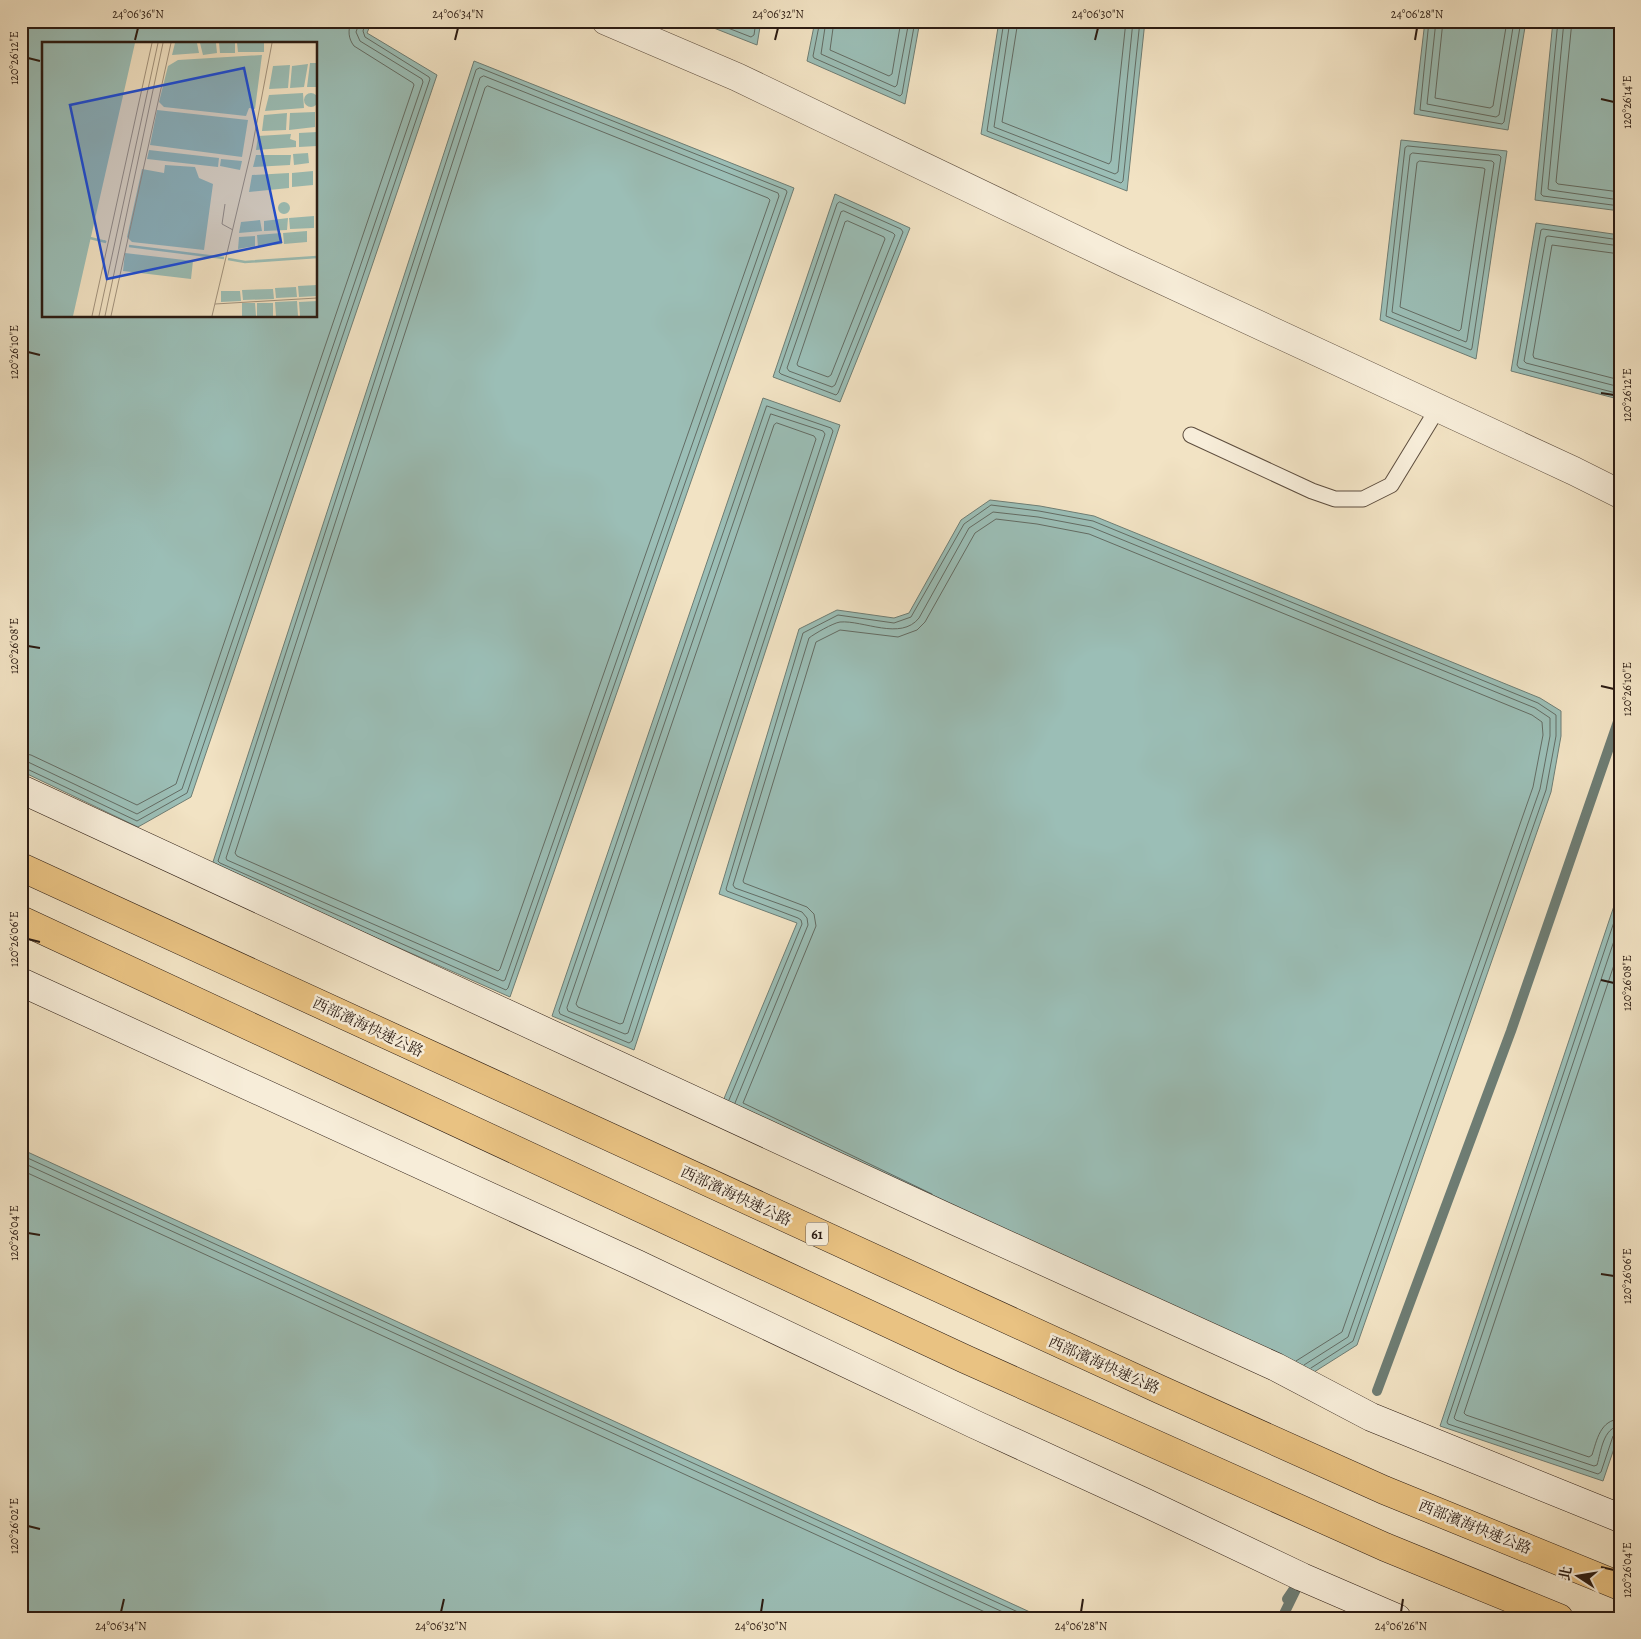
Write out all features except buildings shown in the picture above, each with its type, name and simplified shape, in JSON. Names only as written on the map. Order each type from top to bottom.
[{"type":"highway","name":"西部濱海快速公路","points":[[21,868],[1159,1390],[1384,1490],[1620,1586]]},
{"type":"highway","points":[[21,920],[964,1359],[1385,1547],[1559,1618]]},
{"type":"street","points":[[606,21],[737,77],[1123,262],[1620,494]]},
{"type":"street","points":[[21,789],[942,1215],[1276,1367],[1371,1417],[1620,1518]]},
{"type":"street","points":[[21,982],[628,1260],[1302,1577],[1397,1618]]},
{"type":"lane","points":[[1191,435],[1335,500],[1363,499],[1391,486],[1438,408]]},
{"type":"water","points":[[21,21],[372,21],[367,33],[437,75],[191,797],[138,827],[21,771]]},
{"type":"water","points":[[696,21],[761,21],[757,45]]},
{"type":"water","points":[[815,21],[920,21],[905,104],[807,61]]},
{"type":"water","points":[[999,21],[1145,21],[1127,191],[981,134]]},
{"type":"water","points":[[1425,21],[1526,21],[1508,130],[1414,114]]},
{"type":"water","points":[[1553,21],[1620,21],[1620,211],[1535,200]]},
{"type":"water","points":[[474,61],[794,188],[510,997],[212,865]]},
{"type":"water","points":[[1401,140],[1507,151],[1476,359],[1380,320]]},
{"type":"water","points":[[835,194],[910,228],[840,402],[773,377]]},
{"type":"water","points":[[1536,223],[1620,235],[1618,399],[1511,371]]},
{"type":"water","points":[[763,398],[840,425],[634,1050],[552,1016]]},
{"type":"water","points":[[990,500],[1040,506],[1094,516],[1540,698],[1561,711],[1561,736],[1551,792],[1357,1345],[1303,1379],[718,1113],[797,923],[719,894],[799,629],[837,610],[894,618],[909,613],[961,520]]},
{"type":"water","points":[[1620,888],[1620,1431],[1603,1481],[1440,1426]]},
{"type":"water","points":[[21,1149],[1043,1618],[21,1618]]},
{"type":"waterway","points":[[1377,1391],[1511,1031],[1620,716]]},
{"type":"waterway","points":[[1282,1618],[1302,1577],[1287,1599]]}]
